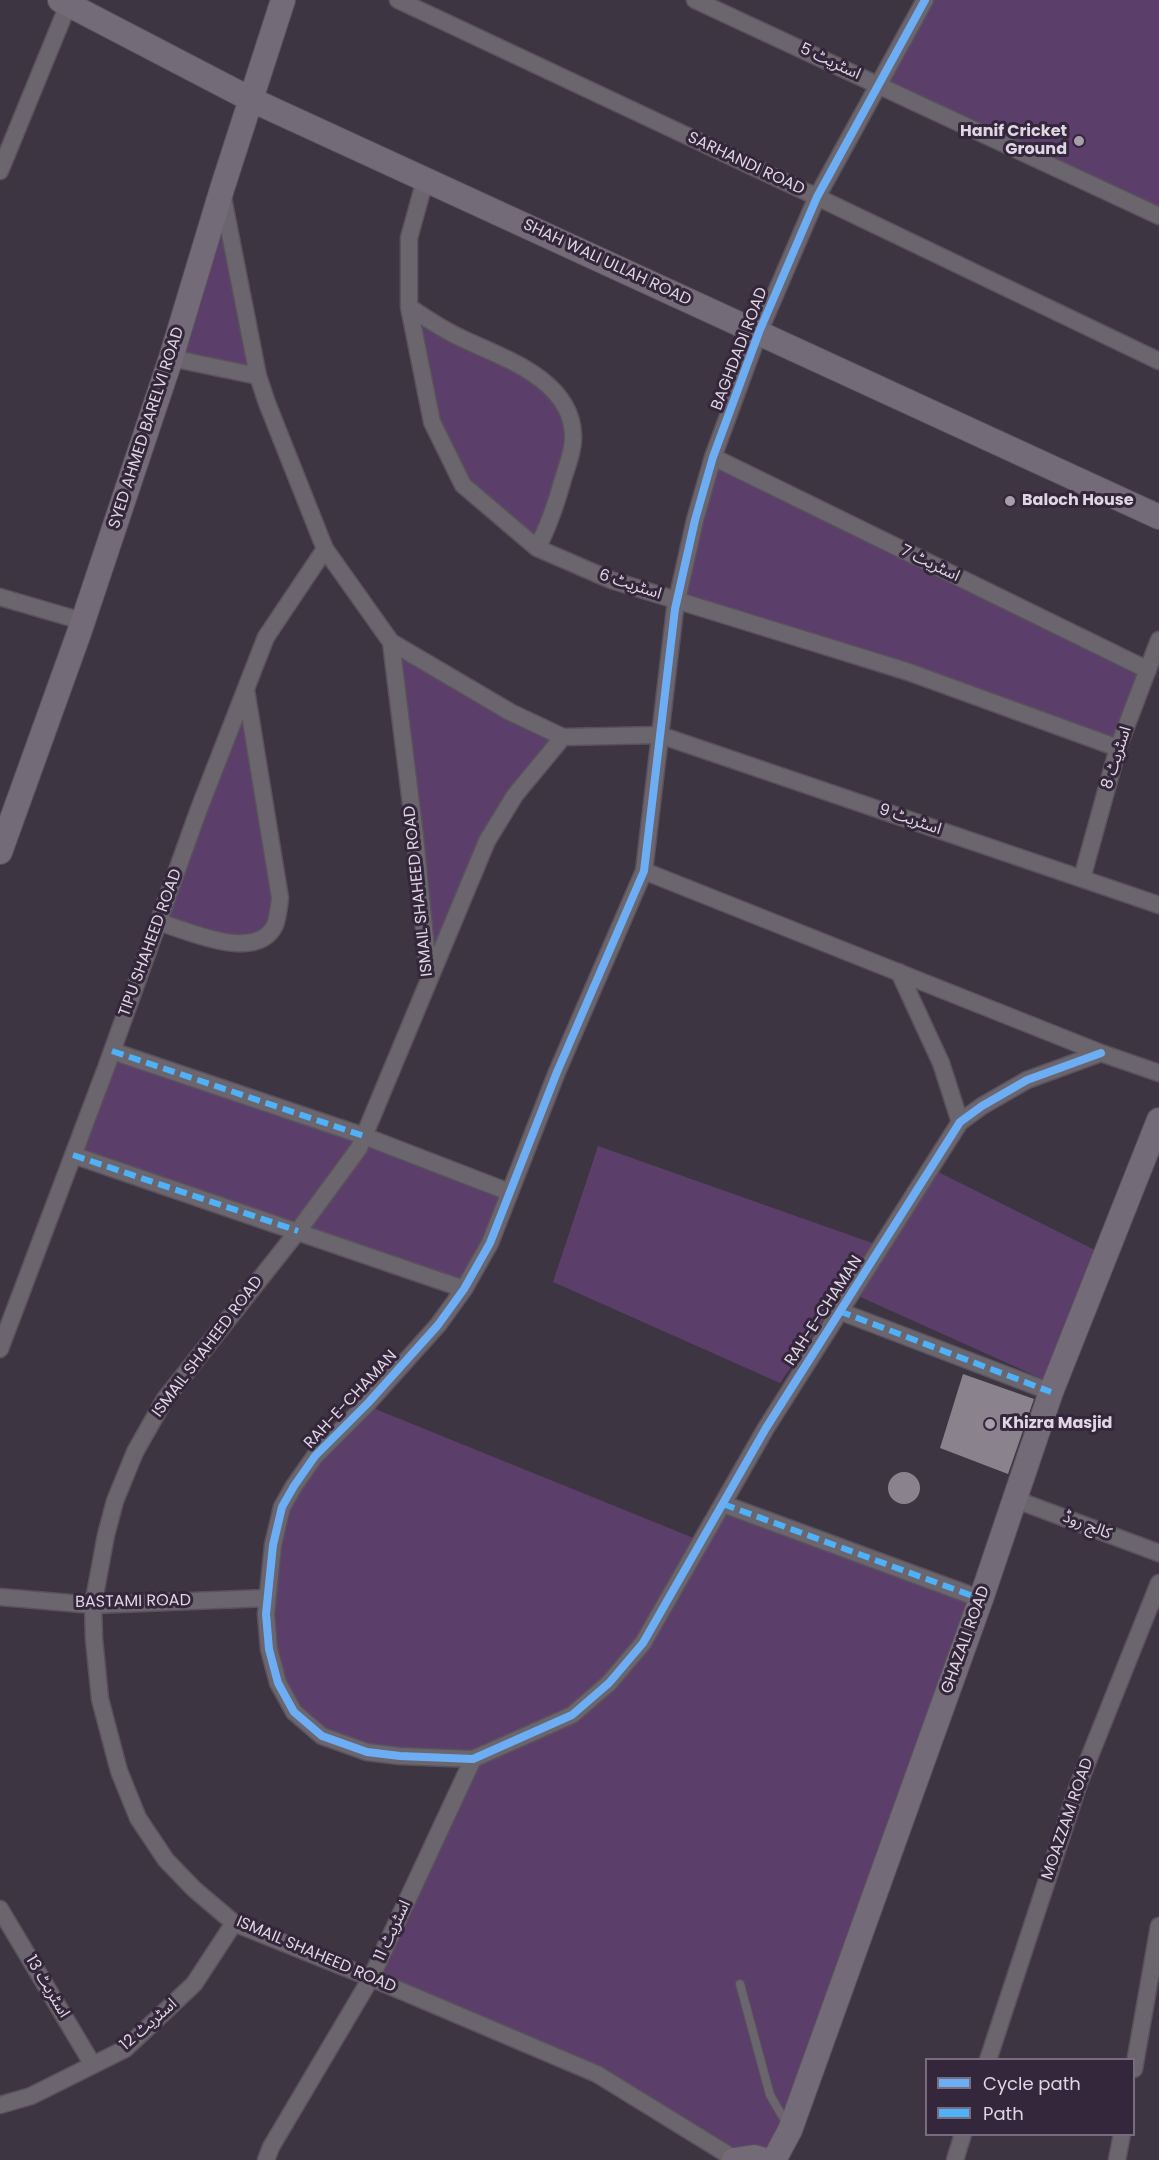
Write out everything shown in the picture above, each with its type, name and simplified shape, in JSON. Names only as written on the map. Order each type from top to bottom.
[{"type":"main road","name":"SYED AHMED BARELVI ROAD","points":[[0,852],[82,621],[171,358],[283,0]]},
{"type":"main road","name":"SHAH WALI ULLAH ROAD","points":[[64,2],[252,100],[1159,517]]},
{"type":"main road","name":"GHAZALI ROAD","points":[[774,2160],[790,2130],[981,1599],[1051,1392],[1159,1120]]},
{"type":"main road","points":[[734,2160],[754,2157],[765,2160]]},
{"type":"street","name":"SARHANDI ROAD","points":[[398,0],[1159,361]]},
{"type":"street","name":"اسٹریٹ 5","points":[[695,0],[1159,216]]},
{"type":"street","name":"BAGHDADI ROAD","points":[[660,735],[677,600],[695,520],[713,457],[759,332],[817,197],[925,0]]},
{"type":"street","points":[[0,171],[64,2]]},
{"type":"street","name":"اسٹریٹ 6","points":[[426,180],[409,238],[409,307],[432,422],[463,485],[537,548],[611,580],[906,671],[1118,748]]},
{"type":"street","points":[[222,189],[258,376],[325,549],[391,642],[510,712],[563,737],[515,795],[487,842],[429,983]]},
{"type":"street","points":[[409,307],[458,337],[502,356],[534,375],[557,393],[570,415],[573,436],[568,462],[549,525],[537,548]]},
{"type":"street","points":[[171,358],[258,376]]},
{"type":"street","name":"اسٹریٹ 7","points":[[713,457],[1148,670]]},
{"type":"street","name":"TIPU SHAHEED ROAD","points":[[0,1349],[112,1051],[199,809],[266,637],[325,549]]},
{"type":"street","points":[[0,597],[82,621]]},
{"type":"street","name":"اسٹریٹ 8","points":[[1082,878],[1118,748],[1159,640]]},
{"type":"street","name":"ISMAIL SHAHEED ROAD","points":[[391,642],[415,836],[429,983],[359,1148],[298,1231],[165,1399],[135,1452],[113,1509],[93,1605],[100,1699],[119,1771],[138,1818],[166,1860],[194,1889],[234,1923],[597,2074],[734,2160]]},
{"type":"street","points":[[159,922],[231,943],[249,944],[267,936],[275,924],[280,897],[246,690]]},
{"type":"street","name":"اسٹریٹ 9","points":[[563,737],[660,735],[1159,905]]},
{"type":"street","name":"RAH-E-CHAMAN","points":[[660,735],[644,871],[557,1072],[490,1244],[464,1289],[438,1325],[368,1403],[323,1448],[294,1486],[282,1507],[273,1545],[267,1598],[269,1649],[278,1683],[294,1712],[321,1736],[367,1752],[400,1756],[473,1758],[572,1715],[609,1683],[643,1643],[766,1428],[838,1311],[854,1290],[960,1122],[982,1106],[1027,1080],[1101,1053]]},
{"type":"street","points":[[644,871],[1101,1053],[1159,1073]]},
{"type":"street","points":[[899,972],[941,1063],[960,1122]]},
{"type":"street","points":[[112,1051],[364,1136],[509,1192]]},
{"type":"street","points":[[72,1155],[464,1289]]},
{"type":"street","points":[[838,1311],[1051,1392]]},
{"type":"street","name":"کالج روڈ","points":[[1014,1499],[1159,1553]]},
{"type":"street","points":[[723,1504],[981,1599]]},
{"type":"street","name":"MOAZZAM ROAD","points":[[989,2058],[1079,1783],[1159,1583]]},
{"type":"street","name":"BASTAMI ROAD","points":[[0,1597],[93,1605],[267,1598]]},
{"type":"street","name":"اسٹریٹ 11","points":[[266,2160],[271,2147],[370,1978],[473,1758]]},
{"type":"street","name":"اسٹریٹ 13","points":[[1,1913],[93,2065]]},
{"type":"street","name":"اسٹریٹ 12","points":[[0,2105],[32,2096],[125,2049],[194,1984],[234,1923]]},
{"type":"street","points":[[1135,2063],[1159,1926]]},
{"type":"street","points":[[955,2160],[962,2136]]},
{"type":"street","points":[[1117,2160],[1122,2136]]},
{"type":"lane","points":[[740,1984],[770,2095],[790,2130]]},
{"type":"shaded area","name":"Hanif Cricket Ground","points":[[929,0],[1159,0],[1159,216],[878,84]]},
{"type":"shaded area","points":[[222,189],[258,376],[171,358]]},
{"type":"shaded area","points":[[409,307],[557,393],[573,436],[537,548],[463,485],[432,422]]},
{"type":"shaded area","points":[[713,457],[1148,670],[1118,748],[675,609]]},
{"type":"shaded area","points":[[391,642],[569,737],[515,795],[429,983]]},
{"type":"shaded area","points":[[246,689],[275,924],[249,944],[159,922]]},
{"type":"shaded area","points":[[112,1051],[509,1192],[455,1290],[73,1155]]},
{"type":"shaded area","points":[[598,1146],[875,1244],[780,1383],[553,1282]]},
{"type":"shaded area","points":[[934,1170],[1103,1254],[1047,1381],[856,1295]]},
{"type":"shaded area","points":[[363,1404],[701,1541],[727,1497],[985,1593],[777,2156],[739,2154],[377,1977],[483,1753],[410,1756],[328,1734],[300,1710],[281,1680],[269,1616],[281,1514]]},
{"type":"building","name":"Khizra Masjid","points":[[963,1374],[1034,1399],[1008,1474],[940,1448]]},
{"type":"building","points":[[904,1472],[915,1477],[920,1488],[915,1499],[904,1504],[893,1499],[888,1488],[893,1477]]},
{"type":"marked path","points":[[112,1051],[364,1136]]},
{"type":"marked path","points":[[73,1155],[298,1231]]},
{"type":"marked path","points":[[839,1311],[1051,1392]]},
{"type":"marked path","points":[[723,1504],[981,1599]]},
{"type":"cycle path","points":[[925,0],[817,197],[759,332],[713,457],[695,520],[675,609],[644,871],[557,1072],[490,1243],[464,1289],[438,1325],[368,1403],[315,1456],[282,1507],[273,1545],[266,1614],[269,1649],[278,1683],[294,1712],[322,1736],[367,1752],[400,1756],[473,1759],[572,1715],[609,1683],[643,1643],[766,1428],[960,1122],[982,1106],[1027,1080],[1101,1053]]},
{"type":"place","name":"Hanif Cricket Ground","points":[[1079,141]]},
{"type":"place","name":"Baloch House","points":[[1010,501]]},
{"type":"place","name":"Khizra Masjid","points":[[990,1424]]}]
